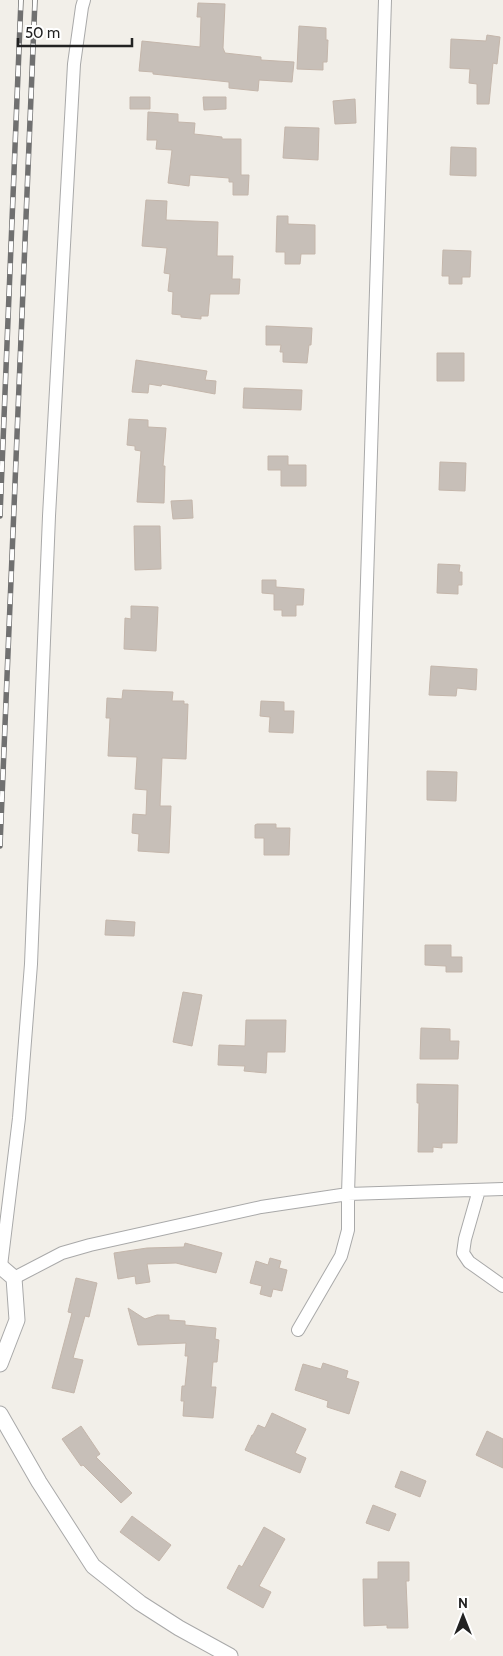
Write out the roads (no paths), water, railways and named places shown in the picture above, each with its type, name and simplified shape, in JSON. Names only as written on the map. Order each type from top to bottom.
[{"type":"street","points":[[0,1364],[17,1320],[14,1278],[1,1266],[19,1118],[31,964],[51,487],[74,64],[84,0]]},
{"type":"street","points":[[298,1330],[342,1256],[348,1230],[386,0]]},
{"type":"street","points":[[479,1190],[465,1239],[463,1253],[469,1262],[503,1286]]},
{"type":"street","points":[[14,1278],[62,1253],[90,1244],[261,1207],[348,1194],[502,1190]]},
{"type":"street","points":[[0,1414],[39,1482],[93,1566],[140,1603],[179,1628],[230,1656]]},
{"type":"railway","points":[[0,516],[21,0]]},
{"type":"railway","points":[[0,846],[35,0]]}]
